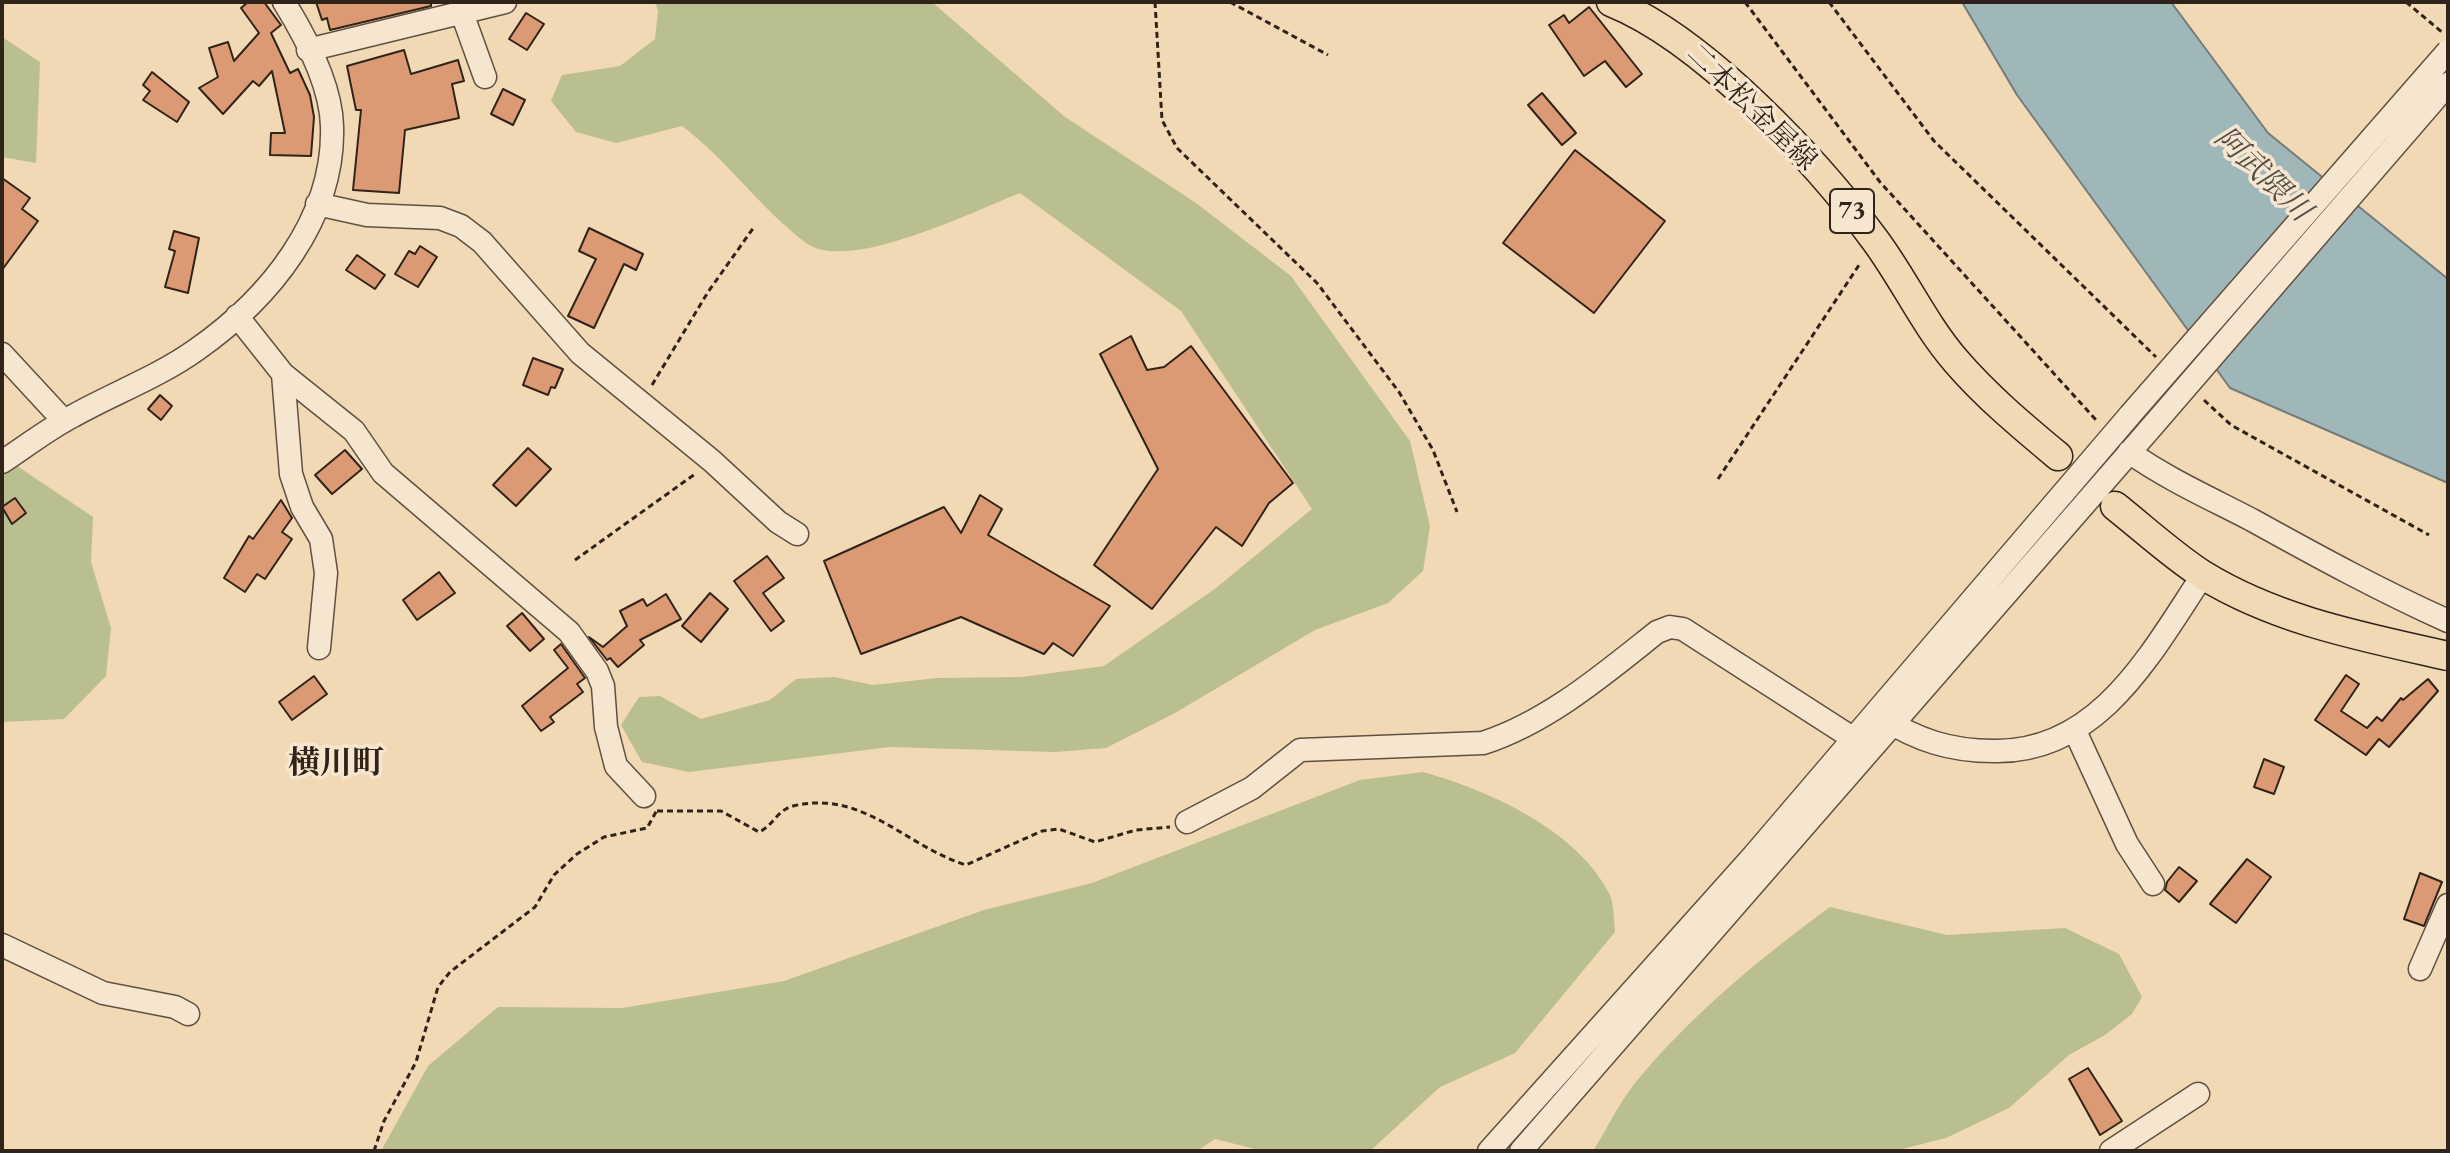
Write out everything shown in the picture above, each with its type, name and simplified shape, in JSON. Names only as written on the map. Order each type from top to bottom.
[{"type":"main road","name":"二本松金屋線","points":[[1611,2],[1657,25],[1708,62],[1801,154],[1875,240],[1955,359],[2006,412],[2058,456]]},
{"type":"main road","points":[[2115,506],[2203,575],[2312,625],[2448,656]]},
{"type":"street","points":[[2,462],[64,421],[163,371],[197,349],[237,316],[282,271],[317,204],[331,167],[332,124],[308,50],[284,2]]},
{"type":"street","points":[[308,50],[505,2]]},
{"type":"street","points":[[462,13],[485,77]]},
{"type":"street","points":[[1521,1151],[1884,719],[2112,434],[2448,51]]},
{"type":"street","points":[[1489,1151],[1854,739],[1884,719],[2149,430],[2448,84]]},
{"type":"street","points":[[317,204],[367,215],[440,218],[461,226],[482,242],[580,353],[712,461],[778,522],[797,534]]},
{"type":"street","points":[[237,316],[283,374],[354,431],[383,473],[569,632],[597,671],[603,686],[606,727],[616,766],[650,804]]},
{"type":"street","points":[[2,354],[64,421]]},
{"type":"street","points":[[283,374],[291,474],[302,507],[321,539],[325,562],[319,648]]},
{"type":"street","points":[[2129,452],[2195,494],[2249,519],[2338,569],[2448,621]]},
{"type":"street","points":[[1884,719],[1936,746],[1972,751],[2010,752],[2056,742],[2075,731],[2120,693],[2203,575]]},
{"type":"street","points":[[1187,822],[1252,788],[1300,750],[1483,743],[1511,734],[1589,685],[1657,632],[1670,627],[1683,629],[1854,739]]},
{"type":"street","points":[[2075,731],[2127,844],[2153,884]]},
{"type":"street","points":[[2420,969],[2448,905]]},
{"type":"street","points":[[2,945],[103,993],[175,1007],[188,1014]]},
{"type":"street","points":[[2111,1151],[2198,1094]]},
{"type":"path","points":[[1155,2],[1162,120],[1168,133],[1177,148],[1305,269],[1326,295],[1399,392],[1433,450],[1457,512]]},
{"type":"path","points":[[1230,2],[1328,55]]},
{"type":"path","points":[[1745,2],[1880,182],[2086,412],[2112,434]]},
{"type":"path","points":[[1829,2],[1934,141],[2108,314],[2164,364]]},
{"type":"path","points":[[2406,2],[2448,38]]},
{"type":"path","points":[[641,404],[708,292],[754,227]]},
{"type":"path","points":[[1718,479],[1875,240]]},
{"type":"path","points":[[2198,394],[2231,425],[2429,535]]},
{"type":"path","points":[[575,560],[712,461]]},
{"type":"path","points":[[374,1151],[384,1121],[416,1062],[438,987],[478,948],[535,907],[554,875],[577,854],[604,837],[647,828],[650,804],[721,811],[759,832],[790,807],[822,802],[839,804],[880,817],[944,858],[966,865],[1042,831],[1059,829],[1095,842],[1136,830],[1187,822]]},
{"type":"green space","points":[[655,2],[932,2],[1065,117],[1196,203],[1291,276],[1410,441],[1430,526],[1423,571],[1388,603],[1315,630],[1175,713],[1106,748],[1055,752],[890,747],[689,772],[642,762],[621,725],[639,697],[660,696],[701,719],[770,700],[796,679],[834,677],[873,685],[937,678],[1022,677],[1104,666],[1216,588],[1312,509],[1181,311],[1020,193],[912,236],[851,251],[825,250],[806,243],[790,230],[682,126],[616,143],[576,132],[551,101],[562,75],[620,66],[655,39],[658,11]]},
{"type":"green space","points":[[2,37],[40,62],[36,163],[2,157]]},
{"type":"green space","points":[[2,463],[17,466],[93,517],[91,562],[111,628],[106,676],[64,719],[2,722]]},
{"type":"green space","points":[[1423,772],[1502,802],[1554,832],[1595,872],[1610,895],[1615,932],[1515,1053],[1440,1087],[1370,1151],[1263,1151],[1215,1139],[1197,1151],[381,1151],[428,1066],[498,1007],[622,1008],[784,981],[984,910],[1092,883],[1360,780]]},
{"type":"green space","points":[[1830,907],[1947,935],[2065,928],[2119,954],[2142,997],[2132,1014],[2105,1035],[2069,1055],[2009,1108],[1946,1138],[1894,1151],[1593,1151],[1629,1091],[1679,1034],[1752,968]]},
{"type":"water","name":"阿武隈川","points":[[1962,2],[2171,2],[2268,133],[2448,279],[2448,483],[2230,388],[2017,95]]},
{"type":"building","points":[[248,2],[264,2],[281,25],[271,33],[290,73],[298,69],[310,95],[314,117],[311,156],[270,155],[271,133],[285,133],[272,71],[259,86],[253,81],[223,114],[199,88],[218,77],[209,48],[228,42],[234,61],[259,33],[241,8]]},
{"type":"building","points":[[316,2],[431,2],[431,6],[330,30],[327,18],[322,20]]},
{"type":"building","points":[[1589,7],[1642,74],[1626,87],[1605,61],[1584,76],[1549,25],[1564,15],[1569,23]]},
{"type":"building","points":[[526,13],[544,24],[527,50],[509,39]]},
{"type":"building","points":[[404,50],[411,74],[458,60],[464,81],[452,84],[459,118],[405,130],[399,193],[353,190],[361,110],[356,110],[347,66]]},
{"type":"building","points":[[152,72],[189,102],[177,122],[143,100],[150,91],[143,85]]},
{"type":"building","points":[[503,89],[525,100],[513,125],[491,114]]},
{"type":"building","points":[[1542,93],[1576,133],[1562,145],[1528,105]]},
{"type":"building","points":[[1575,150],[1665,221],[1594,313],[1503,243]]},
{"type":"building","points":[[2,178],[30,198],[22,209],[38,221],[2,270]]},
{"type":"building","points":[[589,228],[643,254],[636,270],[624,264],[594,328],[568,316],[596,259],[579,251]]},
{"type":"building","points":[[174,231],[199,238],[188,293],[165,287],[175,251],[169,249]]},
{"type":"building","points":[[420,246],[437,257],[418,287],[395,274],[409,251],[415,254]]},
{"type":"building","points":[[357,255],[385,275],[375,289],[346,270]]},
{"type":"building","points":[[1131,336],[1147,370],[1164,367],[1191,346],[1293,483],[1269,503],[1242,546],[1216,527],[1152,609],[1094,565],[1158,469],[1100,354]]},
{"type":"building","points":[[533,358],[563,369],[555,388],[551,387],[548,395],[523,385]]},
{"type":"building","points":[[160,395],[172,406],[161,420],[148,409]]},
{"type":"building","points":[[528,448],[551,469],[516,506],[493,485]]},
{"type":"building","points":[[345,450],[362,469],[332,494],[315,475]]},
{"type":"building","points":[[980,495],[1002,509],[988,535],[1110,606],[1073,656],[1053,643],[1044,654],[961,617],[861,654],[824,561],[944,507],[961,533]]},
{"type":"building","points":[[15,498],[26,513],[12,524],[2,507]]},
{"type":"building","points":[[281,500],[292,518],[282,532],[292,539],[265,579],[257,574],[245,592],[224,578],[249,536],[253,539]]},
{"type":"building","points":[[767,556],[784,578],[763,593],[784,621],[771,631],[734,581]]},
{"type":"building","points":[[439,572],[455,593],[417,620],[403,600]]},
{"type":"building","points":[[710,593],[728,609],[701,642],[682,626]]},
{"type":"building","points":[[666,594],[681,619],[640,640],[644,645],[618,667],[610,658],[607,660],[589,637],[603,647],[627,626],[620,611],[643,599],[647,606]]},
{"type":"building","points":[[522,613],[544,639],[530,651],[507,626]]},
{"type":"building","points":[[561,644],[585,678],[577,684],[583,692],[550,717],[554,722],[541,731],[522,706],[568,668],[554,650]]},
{"type":"building","points":[[2346,675],[2359,684],[2341,711],[2367,728],[2377,717],[2382,721],[2401,698],[2403,700],[2428,679],[2438,691],[2389,747],[2379,739],[2366,755],[2315,720]]},
{"type":"building","points":[[314,676],[327,694],[292,720],[279,702]]},
{"type":"building","points":[[2264,759],[2284,767],[2274,794],[2254,787]]},
{"type":"building","points":[[2247,859],[2271,877],[2236,923],[2210,904]]},
{"type":"building","points":[[2179,867],[2197,881],[2179,902],[2165,890],[2167,882]]},
{"type":"building","points":[[2420,873],[2442,882],[2424,926],[2404,919]]},
{"type":"building","points":[[2088,1068],[2122,1121],[2100,1135],[2069,1079]]},
{"type":"district","name":"横川町","points":[[336,764]]}]
